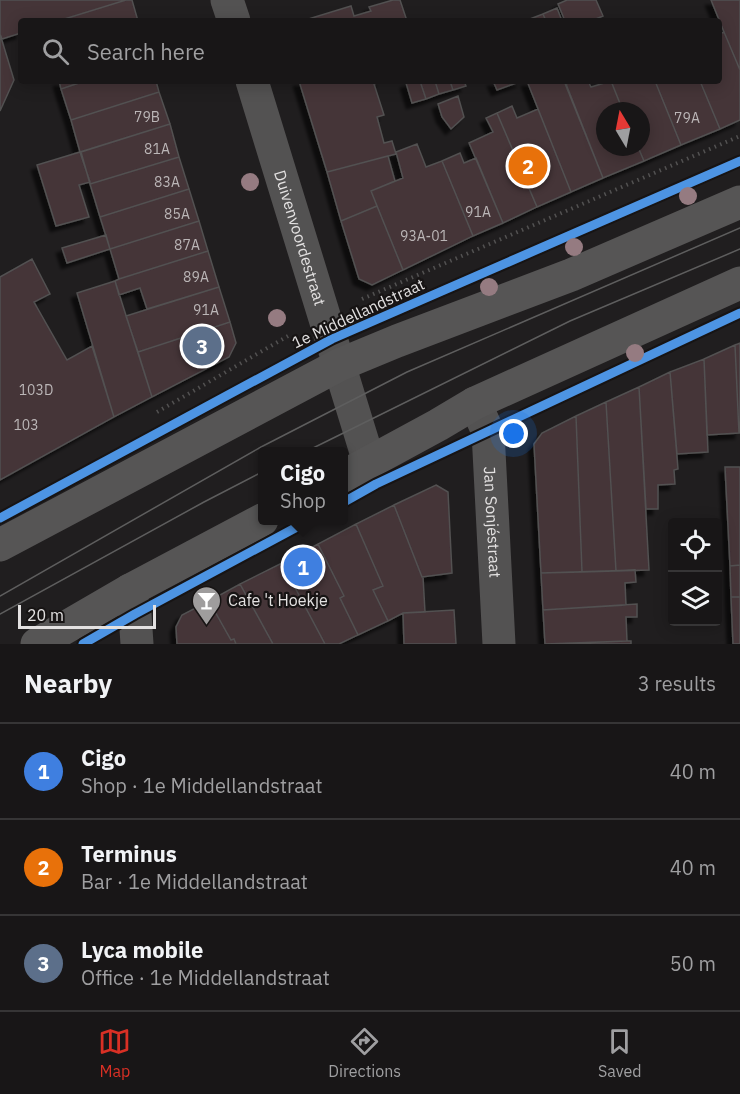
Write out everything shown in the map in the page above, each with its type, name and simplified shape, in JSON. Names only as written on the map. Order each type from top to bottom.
[{"type":"street","points":[[227,0],[233,18]]},
{"type":"street","name":"Duivenvoordestraat","points":[[253,84],[339,364],[356,469]]},
{"type":"street","points":[[0,544],[339,364],[571,275],[740,202]]},
{"type":"street","points":[[356,469],[475,403],[740,283]]},
{"type":"street","name":"Jan Sonjéstraat","points":[[475,403],[488,432],[499,644]]},
{"type":"street","points":[[37,644],[130,590],[258,522]]},
{"type":"street","points":[[130,590],[135,614],[137,644]]},
{"type":"path","points":[[353,303],[740,135]]},
{"type":"building","points":[[0,0],[126,0],[68,18],[18,18],[18,34],[2,39]]},
{"type":"building","points":[[132,0],[137,18],[68,18]]},
{"type":"building","points":[[400,0],[406,18],[312,18],[351,6],[354,16],[371,11],[369,7]]},
{"type":"building","points":[[567,0],[596,0],[603,16],[564,18],[558,4]]},
{"type":"building","points":[[711,0],[740,0],[740,70],[722,27],[722,18],[718,18]]},
{"type":"building","points":[[557,8],[561,18],[545,18],[543,14]]},
{"type":"building","points":[[543,14],[545,18],[533,18]]},
{"type":"building","points":[[724,32],[740,70],[740,120],[720,129],[701,84],[722,84],[722,33]]},
{"type":"building","points":[[0,34],[14,80],[0,111]]},
{"type":"building","points":[[60,84],[76,84],[61,89]]},
{"type":"building","points":[[76,84],[157,84],[159,92],[71,120],[61,89]]},
{"type":"building","points":[[300,84],[374,84],[384,115],[377,117],[384,143],[392,141],[396,154],[327,172]]},
{"type":"building","points":[[406,84],[421,84],[426,99],[412,103]]},
{"type":"building","points":[[421,84],[436,84],[439,94],[426,99]]},
{"type":"building","points":[[436,84],[451,84],[453,90],[439,94]]},
{"type":"building","points":[[451,84],[465,84],[466,86],[453,90]]},
{"type":"building","points":[[494,84],[514,84],[497,90]]},
{"type":"building","points":[[528,84],[565,84],[603,178],[571,192]]},
{"type":"building","points":[[566,84],[590,84],[591,87],[612,84],[619,102],[596,102],[596,156],[642,156],[644,161],[603,178]]},
{"type":"building","points":[[612,84],[656,84],[681,145],[644,161],[642,156],[650,156],[650,102],[619,102]]},
{"type":"building","points":[[656,84],[701,84],[720,129],[681,145]]},
{"type":"building","points":[[159,92],[170,124],[80,152],[71,120]]},
{"type":"building","points":[[458,96],[464,117],[451,129],[442,117],[438,104]]},
{"type":"building","points":[[512,106],[517,118],[538,109],[571,192],[537,207],[497,113]]},
{"type":"building","points":[[497,113],[537,207],[503,223],[469,143],[493,132],[486,118]]},
{"type":"building","points":[[170,124],[179,157],[90,184],[81,152]]},
{"type":"building","points":[[417,144],[426,167],[442,161],[473,236],[403,270],[371,191],[403,178],[396,152]]},
{"type":"building","points":[[80,152],[90,182],[79,185],[89,217],[56,226],[37,165]]},
{"type":"building","points":[[460,153],[464,163],[476,158],[503,223],[473,236],[442,161]]},
{"type":"building","points":[[388,156],[395,181],[371,191],[377,206],[341,221],[327,172]]},
{"type":"building","points":[[179,157],[189,189],[100,217],[90,184]]},
{"type":"building","points":[[189,189],[199,221],[110,249],[100,217]]},
{"type":"building","points":[[377,206],[403,270],[372,285],[359,279],[341,221]]},
{"type":"building","points":[[199,221],[208,251],[119,279],[110,249]]},
{"type":"building","points":[[106,235],[110,249],[67,263],[62,248]]},
{"type":"building","points":[[208,251],[219,287],[147,309],[140,288],[119,295],[115,281],[119,279]]},
{"type":"building","points":[[32,259],[50,294],[34,302],[67,360],[92,346],[114,417],[0,480],[0,277]]},
{"type":"building","points":[[115,281],[152,397],[114,417],[77,293]]},
{"type":"building","points":[[219,287],[230,322],[138,352],[126,316]]},
{"type":"building","points":[[230,322],[236,343],[229,357],[152,397],[138,352]]},
{"type":"building","points":[[740,343],[740,433],[739,433],[735,345]]},
{"type":"building","points":[[735,345],[739,433],[707,435],[704,359]]},
{"type":"building","points":[[704,359],[708,452],[677,454],[670,372]]},
{"type":"building","points":[[670,372],[678,469],[674,470],[675,484],[658,485],[658,509],[646,509],[639,387]]},
{"type":"building","points":[[639,387],[649,570],[616,571],[606,402]]},
{"type":"building","points":[[606,402],[616,571],[582,572],[576,416]]},
{"type":"building","points":[[576,416],[582,572],[541,573],[534,444],[542,433]]},
{"type":"building","points":[[725,467],[740,467],[740,565],[730,566]]},
{"type":"building","points":[[436,485],[448,492],[452,573],[422,577],[394,505]]},
{"type":"building","points":[[394,505],[423,577],[425,612],[403,613],[388,621],[373,590],[383,586],[356,524]]},
{"type":"building","points":[[356,524],[383,586],[373,590],[388,621],[358,635],[340,598],[344,596],[318,544]]},
{"type":"building","points":[[318,544],[344,596],[340,598],[358,635],[339,644],[325,644],[282,563]]},
{"type":"building","points":[[282,563],[325,644],[273,644],[240,584]]},
{"type":"building","points":[[740,565],[740,597],[731,597],[730,566]]},
{"type":"building","points":[[635,570],[636,582],[625,583],[626,605],[543,610],[541,573]]},
{"type":"building","points":[[240,584],[273,644],[236,644],[234,639],[231,640],[209,601]]},
{"type":"building","points":[[731,597],[740,597],[740,644],[733,644]]},
{"type":"building","points":[[209,601],[231,640],[234,639],[236,644],[177,644],[176,627],[182,615]]},
{"type":"building","points":[[637,604],[637,617],[626,617],[627,641],[545,644],[543,610]]},
{"type":"building","points":[[454,610],[456,644],[404,644],[403,613]]},
{"type":"building","points":[[631,641],[631,644],[553,644]]},
{"type":"tram line","points":[[261,447],[407,372],[740,228]]},
{"type":"tram line","points":[[315,447],[570,321],[740,249]]},
{"type":"tram line","points":[[0,596],[258,449]]},
{"type":"tram line","points":[[0,614],[258,474]]},
{"type":"cycle path","name":"1e Middellandstraat","points":[[0,518],[332,339],[740,161]]},
{"type":"cycle path","points":[[348,500],[376,484],[740,313]]},
{"type":"cycle path","points":[[83,644],[301,525]]},
{"type":"place","name":"Terminus","points":[[528,166]]},
{"type":"place","name":"Lyca mobile","points":[[202,346]]},
{"type":"place","name":"Cigo","points":[[303,567]]},
{"type":"place","name":"Cafe 't Hoekje","points":[[207,626]]}]
